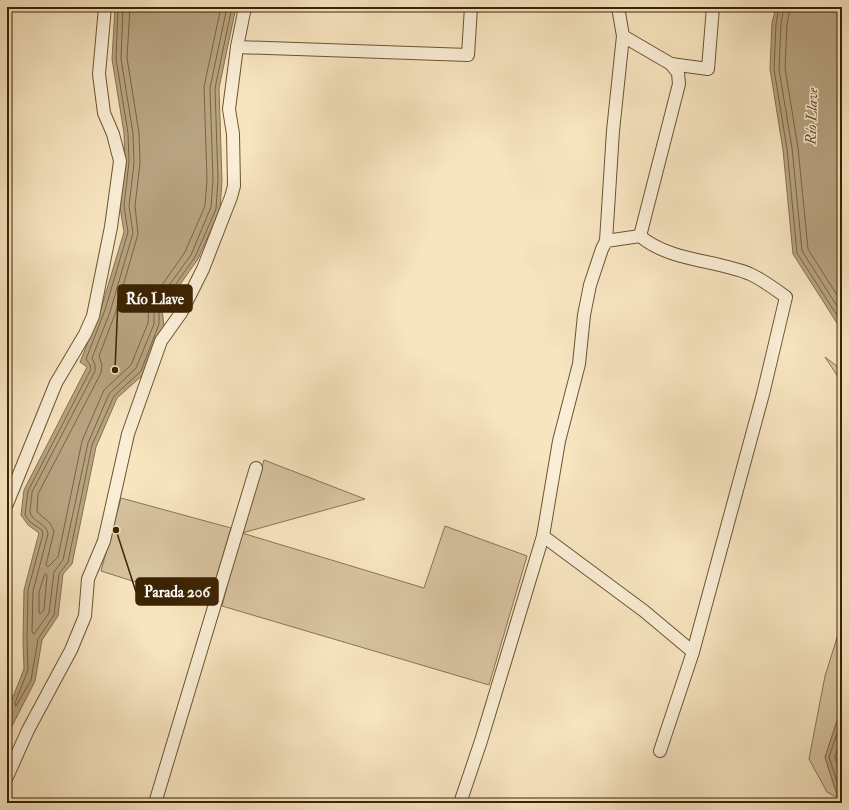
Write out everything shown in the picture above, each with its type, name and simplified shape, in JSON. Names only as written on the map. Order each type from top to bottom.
[{"type":"street","points":[[7,504],[56,383],[85,334],[93,316],[112,227],[120,161],[113,134],[104,113],[99,74],[105,7]]},
{"type":"street","points":[[7,777],[28,730],[71,650],[85,616],[88,579],[104,541],[128,434],[161,341],[181,313],[203,269],[231,197],[234,186],[233,134],[229,109],[237,47],[245,7]]},
{"type":"street","points":[[237,47],[468,55],[471,7]]},
{"type":"street","points":[[460,803],[482,741],[543,536],[559,441],[580,364],[584,315],[590,286],[602,248],[606,241],[614,130],[623,36],[618,7]]},
{"type":"street","points":[[623,36],[672,64],[708,69],[713,7]]},
{"type":"street","points":[[640,236],[679,84],[678,73],[672,64]]},
{"type":"street","points":[[606,241],[640,236],[657,248],[749,274],[768,284],[786,298],[763,394],[693,652],[660,751]]},
{"type":"street","points":[[156,803],[256,468]]},
{"type":"street","points":[[543,536],[644,611],[693,652]]},
{"type":"shaded area","points":[[825,357],[842,370],[842,383]]},
{"type":"shaded area","points":[[264,460],[365,499],[242,533],[424,588],[445,526],[527,556],[489,685],[222,606],[241,533]]},
{"type":"shaded area","points":[[121,498],[231,528],[208,605],[101,571]]},
{"type":"shaded area","points":[[842,622],[842,706],[825,757],[838,798],[827,792],[809,759],[825,676]]},
{"type":"water","points":[[115,7],[236,7],[219,88],[222,181],[220,209],[198,259],[162,310],[164,325],[144,374],[117,398],[96,447],[72,564],[63,574],[58,616],[42,640],[35,681],[7,736],[7,712],[24,669],[24,590],[39,533],[28,525],[21,515],[24,490],[87,367],[80,362],[101,309],[124,232],[120,207],[125,162],[124,133],[112,59]]},
{"type":"water","name":"Río Llave","points":[[776,7],[842,7],[842,331],[793,254],[783,150],[770,69],[772,23]]},
{"type":"water","points":[[842,706],[842,803],[838,803],[838,798],[825,757]]},
{"type":"place","name":"Río Llave","points":[[115,370]]},
{"type":"place","name":"Parada 206","points":[[116,530]]}]
